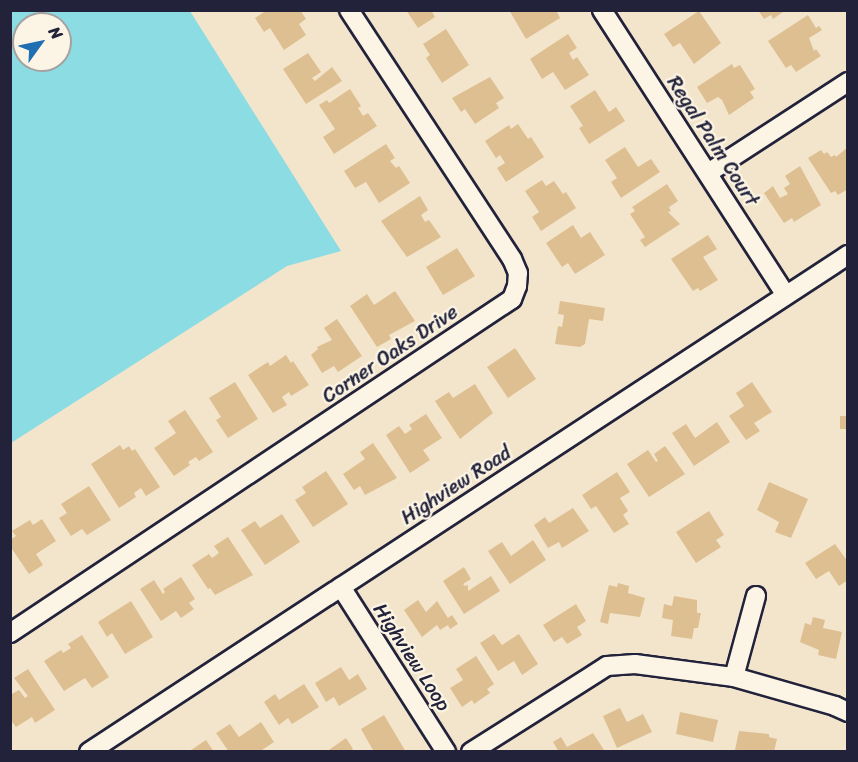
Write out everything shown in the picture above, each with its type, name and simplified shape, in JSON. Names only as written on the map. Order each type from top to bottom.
[{"type":"street","name":"Corner Oaks Drive","points":[[10,633],[512,299],[517,286],[518,273],[512,259],[349,10]]},
{"type":"street","name":"Regal Palm Court","points":[[602,10],[786,296]]},
{"type":"street","points":[[708,173],[848,82]]},
{"type":"street","name":"Highview Road","points":[[89,752],[848,255]]},
{"type":"street","name":"Highview Loop","points":[[340,587],[446,752]]},
{"type":"street","points":[[734,677],[756,596]]},
{"type":"street","points":[[471,752],[607,666],[635,664],[734,677],[835,706],[848,712]]},
{"type":"water","points":[[11,10],[190,11],[341,251],[287,266],[11,443]]},
{"type":"building","points":[[267,10],[300,10],[306,19],[299,24],[306,35],[284,50],[270,28],[264,32],[255,18]]},
{"type":"building","points":[[406,10],[431,10],[435,17],[418,28]]},
{"type":"building","points":[[509,10],[556,10],[560,18],[526,39]]},
{"type":"building","points":[[758,10],[786,10],[773,19],[771,15],[764,19]]},
{"type":"building","points":[[699,11],[721,43],[694,64],[680,43],[673,47],[664,34]]},
{"type":"building","points":[[808,15],[816,28],[819,26],[822,30],[809,38],[814,51],[816,49],[821,56],[796,72],[791,65],[786,68],[768,41]]},
{"type":"building","points":[[446,29],[469,65],[442,83],[426,58],[430,55],[423,44]]},
{"type":"building","points":[[568,34],[577,48],[569,53],[573,60],[577,57],[589,75],[565,90],[553,72],[542,79],[530,59]]},
{"type":"building","points":[[308,53],[321,72],[312,78],[315,81],[332,67],[342,81],[306,104],[283,69]]},
{"type":"building","points":[[732,64],[734,68],[740,65],[755,89],[750,92],[754,98],[729,115],[722,100],[718,97],[707,103],[697,87]]},
{"type":"building","points":[[490,77],[504,98],[496,103],[499,108],[475,124],[465,109],[461,112],[452,98]]},
{"type":"building","points":[[350,89],[361,106],[358,108],[363,116],[368,113],[377,126],[334,154],[323,137],[335,129],[319,105],[327,100],[329,103]]},
{"type":"building","points":[[595,90],[609,112],[616,107],[625,121],[589,144],[579,128],[583,126],[570,106]]},
{"type":"building","points":[[518,124],[528,139],[531,137],[544,157],[506,182],[497,168],[505,163],[500,155],[496,158],[485,141],[509,125],[511,129]]},
{"type":"building","points":[[386,144],[395,158],[390,161],[396,168],[399,166],[410,183],[379,203],[366,182],[355,188],[344,171]]},
{"type":"building","points":[[625,147],[638,167],[651,159],[660,172],[621,198],[611,182],[617,178],[605,160]]},
{"type":"building","points":[[848,147],[848,189],[838,195],[835,191],[831,193],[808,158],[821,150],[824,154],[827,152],[831,157],[835,155],[836,157]]},
{"type":"building","points":[[800,166],[821,205],[794,222],[792,218],[784,223],[764,193],[773,186],[780,198],[788,194],[784,188],[790,184],[785,176]]},
{"type":"building","points":[[542,180],[546,186],[554,181],[563,194],[566,192],[576,208],[541,231],[532,217],[539,212],[525,191]]},
{"type":"building","points":[[667,184],[678,201],[669,207],[671,211],[668,212],[680,224],[645,247],[640,240],[645,237],[630,214],[635,211],[632,207]]},
{"type":"building","points":[[420,196],[428,210],[421,215],[425,222],[429,220],[441,237],[407,257],[381,221]]},
{"type":"building","points":[[573,225],[581,238],[590,232],[605,255],[575,274],[568,263],[562,267],[546,243]]},
{"type":"building","points":[[708,235],[717,249],[703,257],[718,280],[700,291],[698,288],[693,291],[671,259]]},
{"type":"building","points":[[457,248],[475,276],[443,295],[426,267]]},
{"type":"building","points":[[395,291],[415,321],[389,335],[391,339],[377,347],[350,306],[367,294],[374,305]]},
{"type":"building","points":[[560,301],[605,308],[603,321],[589,319],[585,344],[580,347],[555,344],[558,326],[562,327],[564,315],[558,314]]},
{"type":"building","points":[[337,319],[362,356],[338,372],[334,366],[322,373],[311,355],[318,349],[317,347],[332,340],[324,328]]},
{"type":"building","points":[[515,348],[536,379],[508,398],[487,367]]},
{"type":"building","points":[[286,355],[291,363],[293,361],[309,385],[291,396],[289,392],[282,397],[287,405],[273,413],[248,375],[268,362],[270,366]]},
{"type":"building","points":[[235,382],[258,419],[228,438],[216,420],[221,417],[209,398]]},
{"type":"building","points":[[752,382],[772,412],[754,423],[760,431],[746,440],[729,416],[744,406],[736,393]]},
{"type":"building","points":[[475,384],[493,413],[460,439],[435,401],[449,392],[453,398]]},
{"type":"building","points":[[185,410],[213,452],[199,461],[196,457],[188,462],[190,465],[174,476],[154,448],[176,433],[168,421]]},
{"type":"building","points":[[426,414],[442,438],[423,450],[430,460],[410,473],[386,435],[399,426],[405,434],[412,429],[409,425]]},
{"type":"building","points":[[840,416],[848,416],[848,429],[840,429]]},
{"type":"building","points":[[717,422],[730,442],[694,466],[672,433],[686,424],[695,438]]},
{"type":"building","points":[[373,443],[397,478],[365,495],[360,486],[354,490],[343,474],[365,459],[360,452]]},
{"type":"building","points":[[120,445],[123,450],[129,446],[132,451],[135,449],[160,487],[146,496],[141,488],[134,493],[136,497],[119,508],[91,464]]},
{"type":"building","points":[[665,446],[685,474],[649,497],[627,464],[648,450],[656,462],[658,461],[654,454]]},
{"type":"building","points":[[326,471],[348,504],[313,527],[295,500],[306,493],[302,487]]},
{"type":"building","points":[[617,472],[630,492],[620,498],[628,511],[623,515],[629,524],[614,533],[596,506],[591,509],[582,495]]},
{"type":"building","points":[[769,482],[808,499],[791,538],[775,532],[779,522],[757,510]]},
{"type":"building","points":[[89,486],[111,520],[87,535],[82,529],[71,536],[59,518],[67,513],[61,504]]},
{"type":"building","points":[[573,508],[589,531],[562,548],[559,542],[548,548],[534,525],[545,517],[549,523]]},
{"type":"building","points":[[709,511],[724,535],[716,540],[721,547],[696,563],[676,532]]},
{"type":"building","points":[[282,514],[300,542],[265,565],[241,530],[255,521],[260,528]]},
{"type":"building","points":[[42,519],[56,541],[36,554],[43,565],[29,574],[10,546],[10,540],[16,536],[12,531],[30,520],[33,525]]},
{"type":"building","points":[[228,537],[253,575],[215,595],[210,588],[208,589],[192,565],[209,554],[212,558],[219,553],[214,546]]},
{"type":"building","points":[[533,540],[546,560],[510,584],[488,551],[502,542],[511,556]]},
{"type":"building","points":[[835,544],[848,562],[848,580],[839,586],[829,571],[816,579],[805,563]]},
{"type":"building","points":[[464,567],[471,579],[463,584],[468,585],[468,591],[491,576],[500,591],[464,614],[443,581]]},
{"type":"building","points":[[181,577],[195,599],[189,603],[194,609],[181,618],[176,611],[161,621],[140,589],[154,580],[163,594],[165,592],[163,589]]},
{"type":"building","points":[[618,583],[629,586],[628,593],[645,598],[640,617],[610,613],[608,624],[600,622],[609,585],[617,587]]},
{"type":"building","points":[[674,596],[697,600],[697,613],[701,613],[698,628],[694,628],[692,639],[671,636],[673,620],[662,618],[664,604],[672,606]]},
{"type":"building","points":[[418,600],[426,612],[437,601],[448,618],[452,615],[458,624],[450,629],[448,625],[440,630],[437,625],[422,637],[404,610]]},
{"type":"building","points":[[131,601],[153,637],[125,654],[112,633],[107,637],[98,622]]},
{"type":"building","points":[[576,604],[586,621],[577,627],[582,635],[567,644],[562,637],[554,642],[543,625]]},
{"type":"building","points":[[813,617],[825,620],[823,628],[842,632],[836,659],[818,655],[819,650],[800,642],[805,623],[811,625]]},
{"type":"building","points":[[494,634],[502,645],[519,634],[538,664],[522,675],[514,661],[498,671],[480,643]]},
{"type":"building","points":[[82,635],[109,677],[92,688],[85,678],[64,691],[44,661],[61,650],[63,653],[71,648],[68,644]]},
{"type":"building","points":[[476,656],[494,684],[487,689],[490,693],[474,704],[472,700],[462,707],[450,688],[463,680],[456,669]]},
{"type":"building","points":[[341,667],[349,680],[358,674],[367,689],[339,706],[334,697],[326,702],[315,683]]},
{"type":"building","points":[[28,669],[55,710],[35,723],[32,717],[16,727],[10,719],[10,695],[19,690],[25,698],[28,696],[14,678]]},
{"type":"building","points":[[304,684],[319,707],[292,724],[288,718],[279,725],[264,702],[275,694],[279,700]]},
{"type":"building","points":[[620,708],[627,722],[643,714],[652,732],[617,748],[603,716]]},
{"type":"building","points":[[680,712],[718,720],[713,742],[676,734]]},
{"type":"building","points":[[384,715],[406,752],[374,752],[361,729]]},
{"type":"building","points":[[261,722],[274,742],[259,752],[229,752],[216,733],[230,724],[239,737]]},
{"type":"building","points":[[739,731],[769,734],[769,737],[777,739],[774,752],[735,750]]},
{"type":"building","points":[[593,733],[604,750],[602,752],[559,752],[553,742],[561,737],[567,747]]},
{"type":"building","points":[[346,738],[353,749],[349,752],[326,752]]},
{"type":"building","points":[[206,740],[214,752],[192,752],[191,750]]}]
